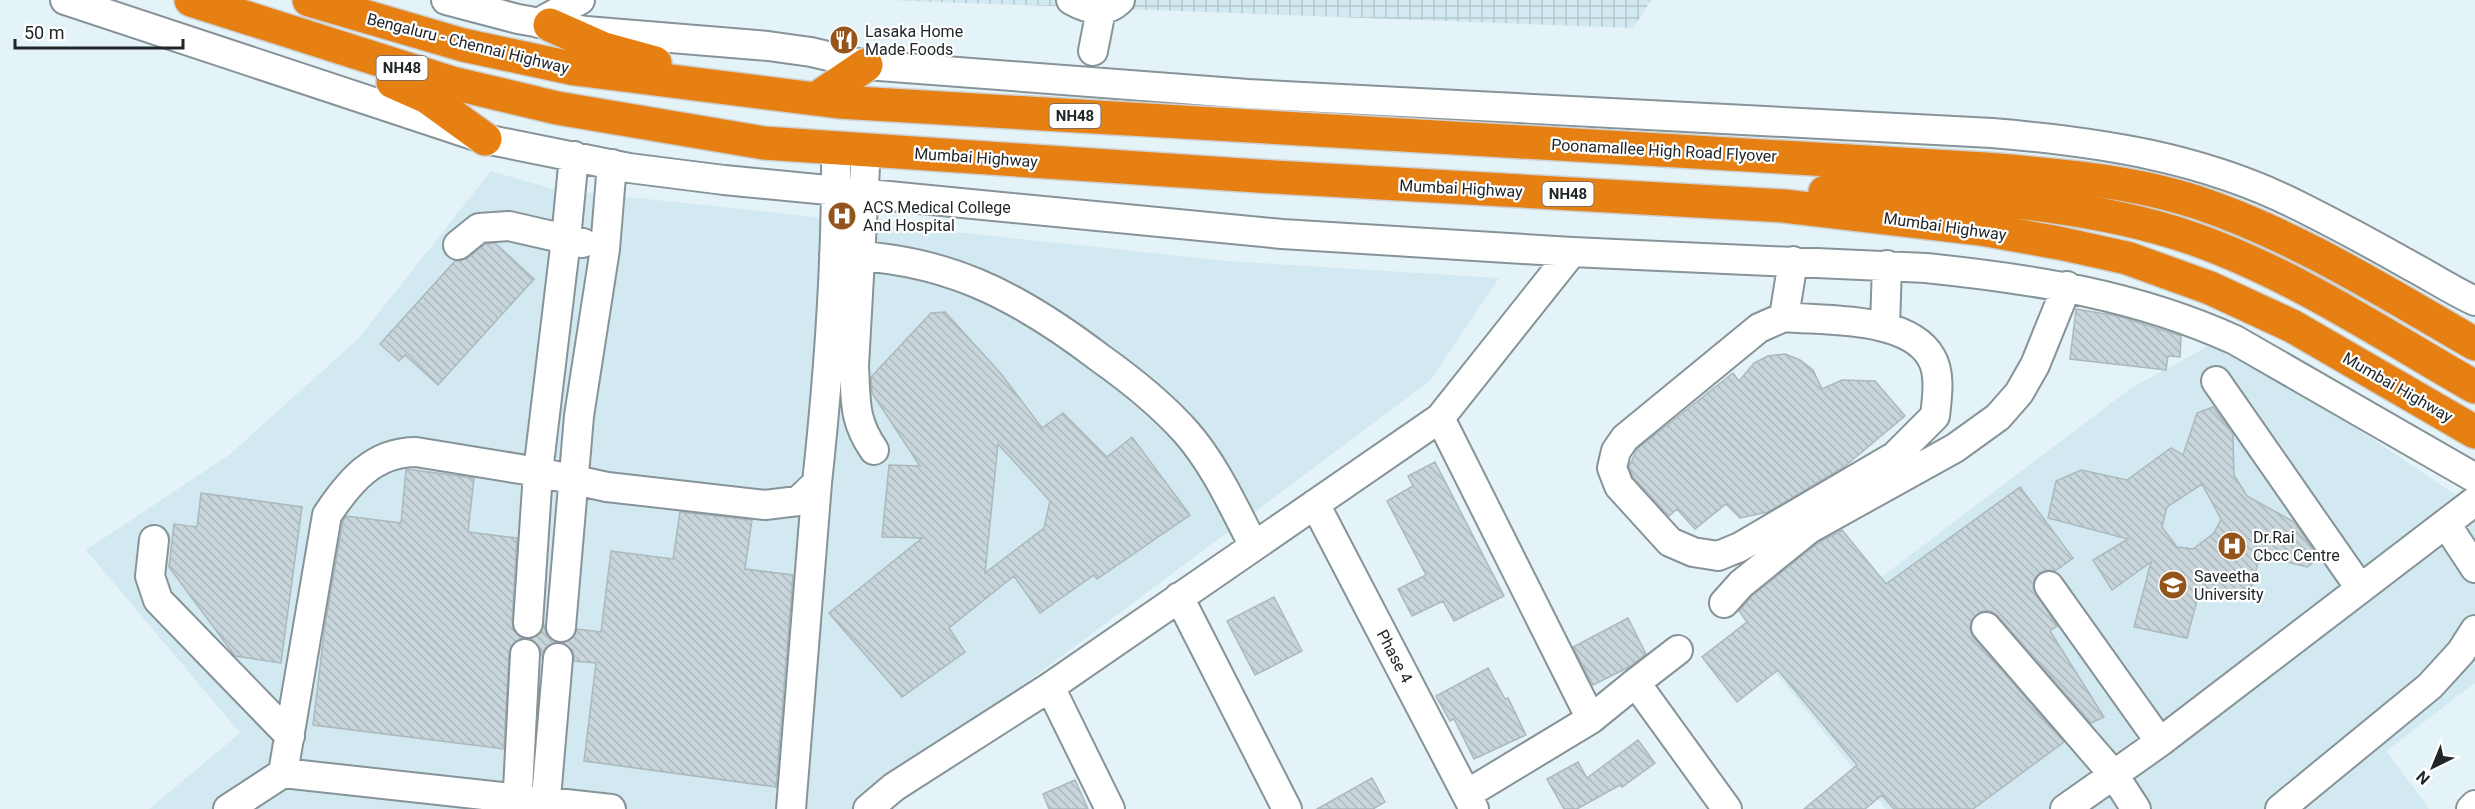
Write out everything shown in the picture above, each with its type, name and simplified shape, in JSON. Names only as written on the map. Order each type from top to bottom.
[{"type":"highway","points":[[181,0],[212,18],[380,77],[427,97],[485,139]]},
{"type":"highway","name":"Mumbai Highway","points":[[191,0],[452,83],[557,108],[764,143],[1784,206],[1970,228],[2127,258],[2210,288],[2292,326],[2475,432]]},
{"type":"highway","name":"Bengaluru - Chennai Highway","points":[[309,0],[373,21],[494,52],[575,69],[739,92]]},
{"type":"highway","points":[[544,24],[604,49],[693,72],[739,92]]},
{"type":"highway","points":[[816,99],[866,65]]},
{"type":"highway","name":"NH48","points":[[739,92],[816,99]]},
{"type":"highway","name":"Poonamallee High Road Flyover","points":[[816,99],[1985,169],[2078,177],[2140,187],[2174,196],[2254,225],[2309,250],[2475,344]]},
{"type":"highway","points":[[1650,199],[1770,191],[1946,196],[2064,209],[2142,224],[2193,239],[2250,263],[2312,294],[2474,385]]},
{"type":"street","points":[[65,0],[485,139],[574,156],[611,174],[724,180],[850,191],[1282,234],[1572,252],[1887,265],[1984,274],[2067,286],[2194,321],[2235,340],[2475,478]]},
{"type":"street","points":[[446,0],[544,24],[619,35],[811,52],[866,65],[1248,94],[1992,133],[2068,140],[2138,150],[2189,163],[2297,205],[2475,301]]},
{"type":"street","points":[[544,24],[580,0]]},
{"type":"street","points":[[1071,0],[1086,9],[1110,5],[1093,51]]},
{"type":"street","points":[[791,809],[818,483],[842,365],[851,148]]},
{"type":"street","points":[[528,623],[538,472],[574,156]]},
{"type":"street","points":[[561,627],[579,416],[605,249],[611,174]]},
{"type":"street","points":[[458,245],[479,228],[509,226],[605,249]]},
{"type":"street","points":[[868,809],[894,787],[1050,687],[1440,418],[1572,252]]},
{"type":"street","points":[[846,255],[925,265],[984,284],[1051,320],[1137,385],[1186,432],[1206,459],[1254,546]]},
{"type":"street","points":[[1784,317],[1793,261]]},
{"type":"street","points":[[1885,326],[1887,265]]},
{"type":"street","points":[[1724,603],[1741,584],[1809,529],[1955,448],[1998,417],[2019,393],[2035,365],[2067,286]]},
{"type":"street","points":[[1784,317],[1885,326],[1909,334],[1932,357],[1938,384],[1935,416],[1895,456],[1740,547],[1718,555],[1693,552],[1670,542],[1619,486],[1612,468],[1616,451],[1625,438],[1759,328],[1784,317]]},
{"type":"street","points":[[842,365],[862,433],[874,450]]},
{"type":"street","points":[[2216,381],[2360,588]]},
{"type":"street","points":[[1440,418],[1591,719]]},
{"type":"street","points":[[283,773],[327,515],[346,487],[375,462],[398,452],[454,457],[607,486],[765,505],[798,501],[818,483]]},
{"type":"street","points":[[2066,809],[2160,742],[2475,501]]},
{"type":"street","name":"Phase 4","points":[[1315,504],[1470,802]]},
{"type":"street","points":[[2446,524],[2475,568]]},
{"type":"street","points":[[154,540],[150,576],[158,600],[290,736]]},
{"type":"street","points":[[2049,586],[2160,742]]},
{"type":"street","points":[[1179,597],[1287,809]]},
{"type":"street","points":[[1986,627],[2114,775],[2136,809]]},
{"type":"street","points":[[2280,809],[2430,686],[2461,652],[2475,630]]},
{"type":"street","points":[[1470,802],[1591,719],[1678,650]]},
{"type":"street","points":[[525,654],[531,804]]},
{"type":"street","points":[[531,804],[558,658]]},
{"type":"street","points":[[1634,684],[1727,809]]},
{"type":"street","points":[[1050,687],[1110,809]]},
{"type":"street","points":[[228,809],[283,773],[531,804],[611,809]]},
{"type":"street","points":[[2471,809],[2475,805]]},
{"type":"shaded area","points":[[886,0],[1651,0],[1633,28]]},
{"type":"shaded area","name":"ACS Medical College And Hospital","points":[[491,171],[553,189],[1227,261],[1499,278],[1430,381],[857,809],[149,809],[240,733],[86,550],[229,455],[358,339]]},
{"type":"shaded area","name":"Saveetha University","points":[[2223,338],[2475,508],[2475,683],[2386,751],[2429,809],[1886,809],[1768,663],[2131,388]]},
{"type":"building","points":[[495,243],[534,279],[438,385],[405,355],[399,361],[380,344],[455,261],[468,258],[485,244]]},
{"type":"building","points":[[2076,309],[2118,316],[2181,336],[2180,357],[2168,356],[2166,370],[2070,359]]},
{"type":"building","points":[[945,312],[1002,375],[1042,428],[1063,413],[1107,457],[1132,437],[1190,515],[1097,579],[1094,575],[1040,613],[1014,576],[949,628],[965,652],[902,697],[829,613],[922,538],[882,537],[889,465],[920,466],[872,393],[871,377],[931,313]],"holes":[[[998,444],[1050,501],[1044,528],[985,573]]]},
{"type":"building","points":[[1785,354],[1800,360],[1813,370],[1822,389],[1842,380],[1875,381],[1905,416],[1844,467],[1768,512],[1740,518],[1726,504],[1695,529],[1677,509],[1669,516],[1633,477],[1629,467],[1637,449],[1733,373],[1739,381],[1754,363],[1768,356]]},
{"type":"building","points":[[2213,407],[2233,434],[2234,475],[2247,496],[2294,522],[2312,548],[2317,560],[2307,567],[2260,555],[2252,586],[2235,596],[2200,589],[2187,638],[2134,627],[2151,562],[2112,590],[2093,560],[2128,539],[2048,518],[2056,481],[2081,470],[2127,480],[2171,448],[2183,455],[2197,413]],"holes":[[[2202,484],[2221,519],[2214,533],[2193,549],[2177,547],[2162,527],[2167,507]]]},
{"type":"building","points":[[1435,462],[1504,596],[1454,621],[1443,601],[1412,616],[1398,589],[1426,575],[1387,501],[1413,486],[1408,476]]},
{"type":"building","points":[[406,469],[474,478],[468,532],[517,538],[512,622],[514,631],[523,638],[512,645],[509,653],[504,749],[313,725],[325,625],[343,521],[346,516],[401,523]]},
{"type":"building","points":[[2020,487],[2073,558],[2055,571],[2047,570],[2039,573],[2034,580],[2033,588],[2057,626],[2050,631],[2104,717],[2091,723],[1998,616],[1991,611],[1982,611],[1971,621],[1970,630],[1973,637],[2064,742],[1973,809],[1894,809],[1882,795],[1865,809],[1804,809],[1857,765],[1778,670],[1737,702],[1702,657],[1747,622],[1739,611],[1752,596],[1818,543],[1842,530],[1886,584]]},
{"type":"building","points":[[201,493],[302,507],[281,663],[235,656],[169,567],[174,524],[197,527]]},
{"type":"building","points":[[680,512],[752,520],[745,569],[793,575],[776,787],[584,761],[596,663],[574,661],[573,651],[563,643],[574,637],[577,629],[601,632],[611,551],[673,559]]},
{"type":"building","points":[[1274,597],[1302,651],[1255,675],[1227,621]]},
{"type":"building","points":[[1628,618],[1646,654],[1631,666],[1593,685],[1573,647]]},
{"type":"building","points":[[544,625],[546,634],[556,642],[545,648],[542,656],[539,646],[530,639],[541,633]]},
{"type":"building","points":[[1488,668],[1505,699],[1508,698],[1526,735],[1474,759],[1454,719],[1450,721],[1436,696]]},
{"type":"building","points":[[1638,740],[1655,763],[1622,787],[1620,785],[1577,809],[1564,809],[1547,779],[1578,762],[1587,778]]},
{"type":"building","points":[[1372,778],[1385,802],[1373,809],[1317,809]]},
{"type":"building","points":[[1075,780],[1088,809],[1049,809],[1043,794]]},
{"type":"place","name":"Lasaka Home Made Foods","points":[[844,40]]},
{"type":"place","name":"ACS Medical College And Hospital","points":[[842,216]]},
{"type":"place","name":"Dr.Rai Cbcc Centre","points":[[2232,546]]},
{"type":"place","name":"Saveetha University","points":[[2173,585]]}]
